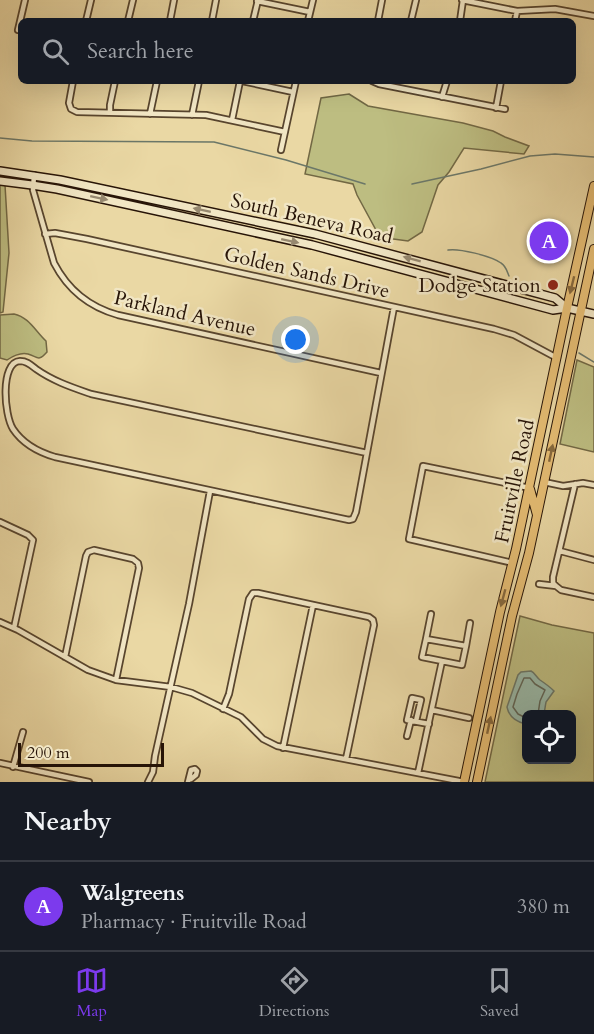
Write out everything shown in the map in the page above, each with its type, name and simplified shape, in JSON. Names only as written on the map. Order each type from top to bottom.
[{"type":"main road","name":"South Beneva Road","points":[[0,171],[34,175],[315,234],[555,298],[567,308]]},
{"type":"main road","name":"South Beneva Road","points":[[0,182],[42,186],[312,245],[553,310],[567,308],[594,314]]},
{"type":"main road","name":"Fruitville Road","points":[[464,782],[500,612],[530,488],[594,186]]},
{"type":"main road","name":"Fruitville Road","points":[[477,782],[594,249]]},
{"type":"main road","points":[[536,457],[544,483]]},
{"type":"main road","points":[[530,488],[537,517]]},
{"type":"street","points":[[21,18],[25,0]]},
{"type":"street","points":[[87,18],[91,0]]},
{"type":"street","points":[[129,18],[132,0]]},
{"type":"street","points":[[171,18],[174,0]]},
{"type":"street","points":[[213,18],[216,0]]},
{"type":"street","points":[[254,18],[258,0],[310,12]]},
{"type":"street","points":[[309,18],[313,0]]},
{"type":"street","points":[[379,18],[382,0]]},
{"type":"street","points":[[412,18],[416,0]]},
{"type":"street","points":[[460,18],[463,0],[517,11],[555,9],[594,16]]},
{"type":"street","points":[[516,18],[517,11]]},
{"type":"street","points":[[72,84],[69,103],[71,109],[77,112],[206,115],[285,132]]},
{"type":"street","points":[[110,112],[114,84]]},
{"type":"street","points":[[150,114],[156,84]]},
{"type":"street","points":[[192,115],[198,84]]},
{"type":"street","points":[[232,120],[240,84]]},
{"type":"street","points":[[255,84],[293,92]]},
{"type":"street","points":[[281,150],[295,84]]},
{"type":"street","points":[[383,84],[505,109]]},
{"type":"street","points":[[398,88],[399,84]]},
{"type":"street","points":[[442,97],[446,84]]},
{"type":"street","points":[[496,108],[500,84]]},
{"type":"street","name":"Parkland Avenue","points":[[34,175],[33,190],[54,263],[65,283],[82,299],[118,315],[381,374]]},
{"type":"street","name":"Golden Sands Drive","points":[[45,234],[55,233],[79,237],[505,332],[557,358]]},
{"type":"street","points":[[367,453],[91,393],[56,381],[25,362],[15,362],[5,373],[3,390],[5,410],[14,430],[33,449],[54,457],[350,521],[356,512],[367,453],[381,374],[394,307]]},
{"type":"street","points":[[513,563],[409,539],[423,466],[530,488]]},
{"type":"street","points":[[544,483],[563,486],[594,484]]},
{"type":"street","points":[[574,484],[553,583],[561,590],[594,597]]},
{"type":"street","points":[[148,782],[153,772],[189,604],[210,490]]},
{"type":"street","points":[[0,522],[28,535],[33,540],[14,628]]},
{"type":"street","points":[[65,657],[88,552],[94,549],[133,558],[139,568],[116,680]]},
{"type":"street","points":[[560,551],[594,560]]},
{"type":"street","points":[[538,584],[556,586]]},
{"type":"street","points":[[224,709],[249,599],[253,593],[258,592],[369,617],[374,622],[346,759]]},
{"type":"street","points":[[283,748],[314,605]]},
{"type":"street","points":[[431,614],[422,657],[462,665],[471,623]]},
{"type":"street","points":[[0,622],[88,670],[116,680],[171,687],[192,693],[241,717],[263,739],[283,748],[464,782]]},
{"type":"street","points":[[426,639],[466,646]]},
{"type":"street","points":[[418,773],[442,661]]},
{"type":"street","points":[[432,710],[469,718]]},
{"type":"street","points":[[407,736],[413,721],[429,724]]},
{"type":"street","points":[[13,766],[22,732]]},
{"type":"street","points":[[0,763],[89,782]]},
{"type":"green space","points":[[349,94],[368,106],[463,123],[493,131],[529,146],[524,154],[464,148],[438,185],[422,232],[408,241],[386,238],[376,230],[353,184],[305,174],[321,98]]},
{"type":"green space","points":[[0,184],[5,185],[9,253],[3,312],[0,313]]},
{"type":"green space","points":[[14,314],[28,321],[46,341],[47,352],[42,357],[22,354],[7,360],[0,358],[0,315]]},
{"type":"green space","points":[[577,360],[594,367],[594,452],[560,444]]},
{"type":"green space","points":[[520,616],[594,633],[594,782],[485,782]]},
{"type":"water","points":[[531,671],[554,691],[546,702],[545,710],[522,710],[522,723],[514,719],[507,707],[521,672]]},
{"type":"waterway","points":[[0,138],[32,141],[214,142],[286,160],[365,184]]},
{"type":"waterway","points":[[412,184],[530,156],[555,154],[594,157]]},
{"type":"waterway","points":[[448,250],[467,251],[496,260],[504,266],[509,276]]},
{"type":"waterway","points":[[579,353],[594,362]]},
{"type":"place","name":"Walgreens","points":[[549,241]]},
{"type":"place","name":"Dodge Station","points":[[553,285]]}]
